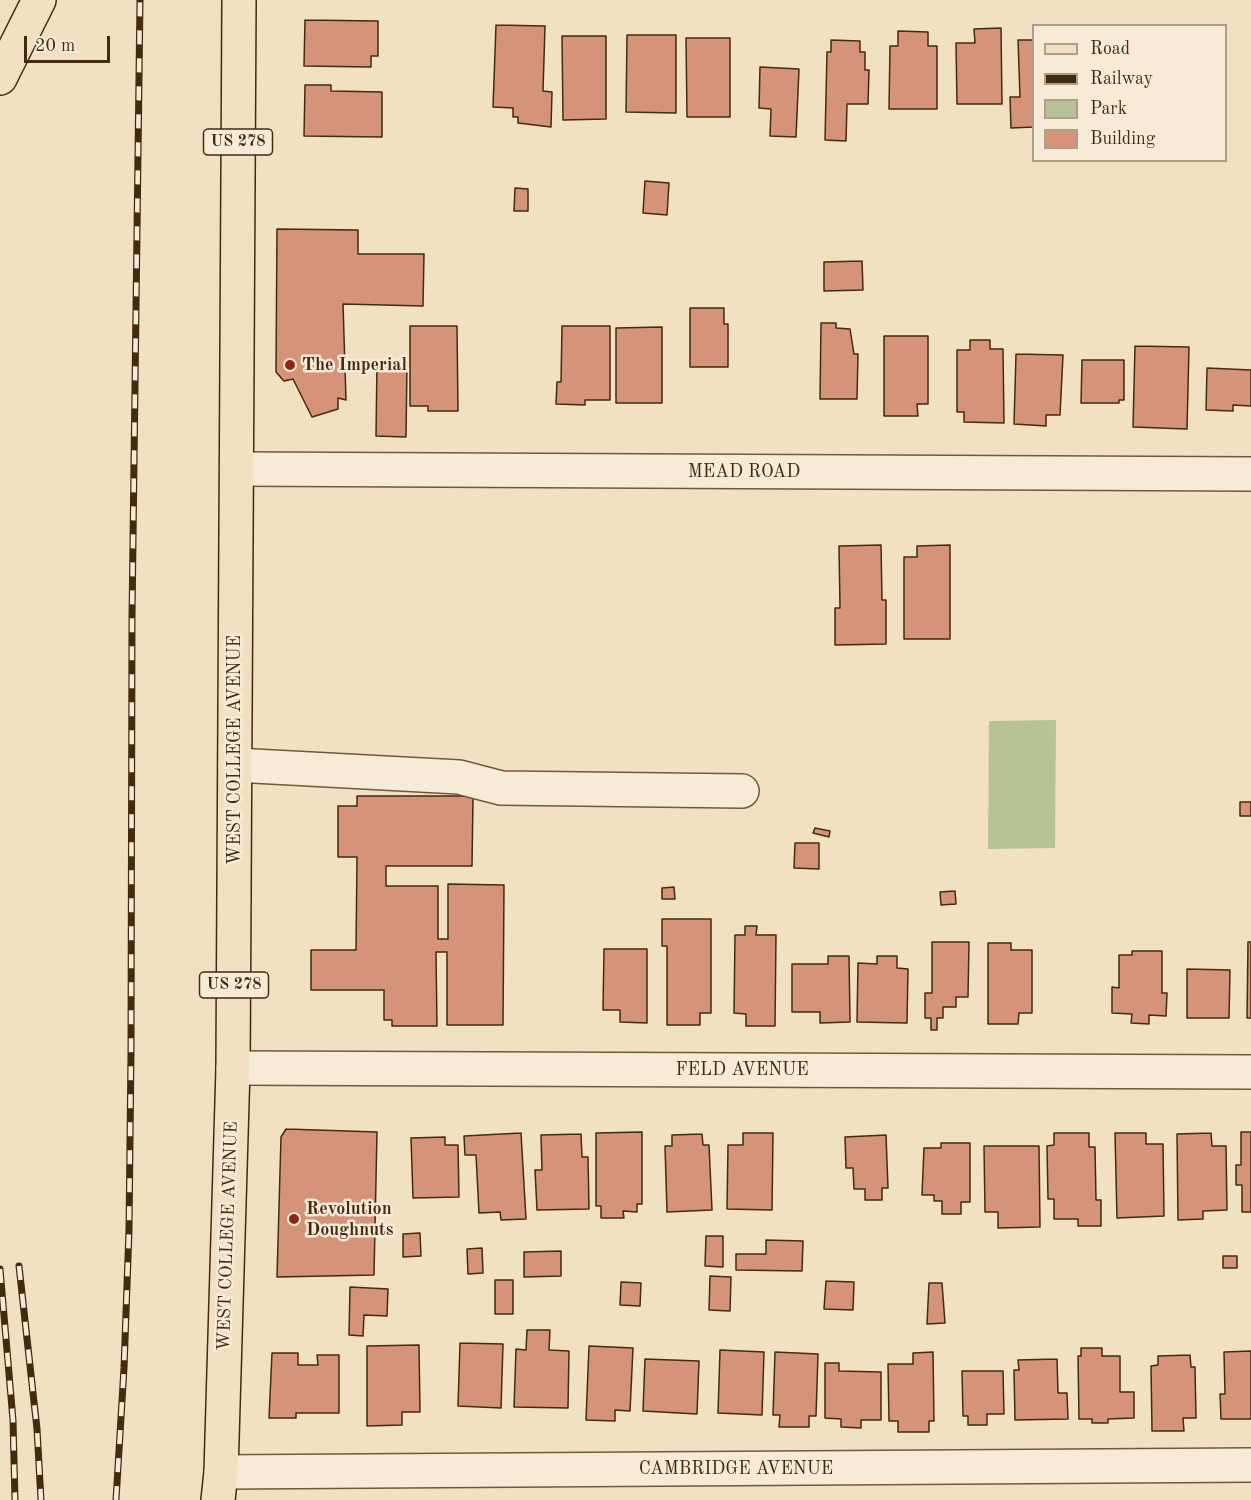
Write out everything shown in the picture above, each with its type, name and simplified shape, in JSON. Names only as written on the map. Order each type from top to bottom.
[{"type":"main road","points":[[0,78],[39,0]]},
{"type":"main road","name":"WEST COLLEGE AVENUE","points":[[220,1486],[233,1068],[239,0]]},
{"type":"street","name":"MEAD ROAD","points":[[238,469],[1251,474]]},
{"type":"street","points":[[235,765],[459,777],[501,788],[742,791]]},
{"type":"street","name":"FELD AVENUE","points":[[233,1068],[1251,1072]]},
{"type":"street","name":"CAMBRIDGE AVENUE","points":[[220,1486],[1251,1465]]},
{"type":"green space","points":[[1056,720],[1055,848],[988,849],[989,721]]},
{"type":"building","points":[[305,20],[378,21],[378,56],[371,56],[371,67],[304,66]]},
{"type":"building","points":[[496,25],[545,26],[543,91],[552,92],[551,127],[518,123],[518,117],[513,117],[513,108],[493,107]]},
{"type":"building","points":[[1001,28],[1002,104],[957,104],[956,43],[975,43],[974,29]]},
{"type":"building","points":[[898,31],[928,32],[928,46],[937,46],[937,109],[889,109],[890,46],[898,46]]},
{"type":"building","points":[[627,35],[676,35],[676,113],[626,112]]},
{"type":"building","points":[[562,36],[606,36],[606,119],[563,120]]},
{"type":"building","points":[[686,38],[730,38],[730,117],[687,117]]},
{"type":"building","points":[[831,40],[860,41],[860,52],[865,52],[865,70],[869,70],[868,104],[847,104],[846,141],[825,140],[827,52],[831,52]]},
{"type":"building","points":[[1018,40],[1032,40],[1032,127],[1011,128],[1010,97],[1020,97]]},
{"type":"building","points":[[760,67],[799,69],[796,137],[770,136],[771,109],[759,108]]},
{"type":"building","points":[[305,85],[331,85],[331,91],[382,92],[382,137],[304,136]]},
{"type":"building","points":[[645,181],[669,183],[667,215],[643,213]]},
{"type":"building","points":[[515,188],[528,189],[528,211],[514,211]]},
{"type":"building","points":[[277,229],[358,230],[358,254],[424,254],[423,306],[343,304],[346,400],[338,398],[338,409],[312,417],[293,379],[284,381],[276,372]]},
{"type":"building","points":[[862,261],[863,290],[824,291],[824,262]]},
{"type":"building","points":[[690,308],[724,308],[724,324],[728,324],[728,367],[690,367]]},
{"type":"building","points":[[821,323],[836,323],[836,328],[850,329],[854,354],[858,354],[857,399],[820,399]]},
{"type":"building","points":[[410,326],[457,326],[458,411],[428,411],[428,406],[410,406]]},
{"type":"building","points":[[562,326],[610,326],[610,400],[585,400],[585,405],[556,404],[557,382],[561,382]]},
{"type":"building","points":[[662,327],[662,403],[616,403],[616,328]]},
{"type":"building","points":[[884,336],[928,336],[928,404],[917,404],[918,416],[884,416]]},
{"type":"building","points":[[970,340],[990,340],[990,349],[1003,349],[1004,423],[964,422],[964,412],[957,412],[957,350],[970,350]]},
{"type":"building","points":[[1135,346],[1189,347],[1187,429],[1133,427]]},
{"type":"building","points":[[1016,354],[1063,355],[1060,415],[1046,415],[1046,426],[1014,424]]},
{"type":"building","points":[[1082,360],[1124,360],[1124,400],[1119,400],[1119,403],[1081,403]]},
{"type":"building","points":[[377,362],[407,363],[406,437],[376,436]]},
{"type":"building","points":[[1207,368],[1251,370],[1251,406],[1233,405],[1233,411],[1206,410]]},
{"type":"building","points":[[881,545],[882,600],[886,600],[886,644],[835,645],[835,608],[840,608],[839,546]]},
{"type":"building","points":[[950,545],[950,639],[904,639],[904,557],[917,557],[917,546]]},
{"type":"building","points":[[357,796],[473,796],[472,866],[386,866],[386,886],[438,886],[438,939],[448,939],[448,884],[504,885],[503,1025],[447,1025],[447,952],[436,952],[437,1026],[392,1026],[392,1020],[384,1020],[384,990],[311,990],[311,950],[356,950],[357,857],[338,857],[338,806],[357,806]]},
{"type":"building","points":[[1240,802],[1251,802],[1251,816],[1240,816]]},
{"type":"building","points":[[815,828],[830,831],[829,837],[813,833]]},
{"type":"building","points":[[795,843],[819,843],[819,869],[794,868]]},
{"type":"building","points":[[674,887],[675,899],[662,899],[662,888]]},
{"type":"building","points":[[955,891],[956,904],[941,905],[940,892]]},
{"type":"building","points":[[662,919],[711,919],[711,1013],[700,1013],[700,1025],[667,1025],[667,946],[662,946]]},
{"type":"building","points":[[745,926],[757,926],[756,935],[776,935],[775,1026],[746,1026],[746,1014],[734,1013],[735,935],[745,935]]},
{"type":"building","points":[[932,942],[969,942],[968,997],[956,997],[956,1007],[943,1007],[943,1018],[937,1018],[937,1030],[931,1030],[931,1018],[925,1018],[925,993],[932,993]]},
{"type":"building","points":[[1248,942],[1251,942],[1251,1018],[1247,1018]]},
{"type":"building","points":[[988,943],[1011,943],[1011,950],[1032,950],[1032,1013],[1019,1013],[1018,1024],[988,1024]]},
{"type":"building","points":[[604,949],[647,949],[647,1023],[620,1022],[620,1010],[603,1010]]},
{"type":"building","points":[[1132,951],[1162,951],[1162,993],[1167,993],[1166,1016],[1149,1015],[1149,1024],[1131,1023],[1132,1014],[1112,1013],[1112,987],[1119,988],[1119,955],[1132,955]]},
{"type":"building","points":[[828,956],[849,956],[850,1022],[820,1023],[820,1012],[792,1012],[792,964],[828,964]]},
{"type":"building","points":[[877,956],[897,956],[897,968],[908,969],[907,1023],[857,1022],[858,963],[877,964]]},
{"type":"building","points":[[1187,969],[1230,970],[1229,1018],[1187,1018]]},
{"type":"building","points":[[286,1129],[377,1132],[374,1275],[277,1277],[281,1137]]},
{"type":"building","points":[[642,1132],[642,1204],[637,1204],[637,1212],[623,1211],[624,1218],[601,1218],[601,1206],[596,1206],[596,1133]]},
{"type":"building","points":[[1241,1132],[1251,1132],[1251,1212],[1242,1212],[1242,1185],[1236,1185],[1236,1165],[1241,1165]]},
{"type":"building","points":[[521,1133],[526,1219],[501,1220],[500,1212],[479,1213],[476,1155],[465,1155],[464,1136]]},
{"type":"building","points":[[743,1133],[773,1133],[772,1210],[727,1209],[728,1145],[743,1145]]},
{"type":"building","points":[[1054,1133],[1089,1133],[1089,1147],[1095,1147],[1096,1200],[1101,1200],[1101,1226],[1078,1226],[1078,1219],[1054,1219],[1054,1199],[1048,1199],[1047,1146],[1054,1145]]},
{"type":"building","points":[[1115,1133],[1146,1133],[1146,1144],[1163,1144],[1164,1216],[1117,1218]]},
{"type":"building","points":[[1211,1133],[1212,1146],[1226,1146],[1227,1210],[1203,1211],[1203,1219],[1178,1220],[1177,1134]]},
{"type":"building","points":[[581,1134],[582,1157],[588,1157],[589,1209],[537,1210],[535,1170],[542,1170],[541,1135]]},
{"type":"building","points":[[702,1134],[703,1145],[709,1145],[712,1210],[667,1212],[665,1146],[672,1146],[672,1135]]},
{"type":"building","points":[[886,1135],[888,1188],[882,1188],[882,1200],[865,1200],[865,1189],[854,1189],[853,1168],[846,1168],[845,1137]]},
{"type":"building","points":[[445,1137],[445,1145],[458,1145],[459,1197],[413,1198],[411,1138]]},
{"type":"building","points":[[941,1143],[970,1143],[970,1202],[961,1202],[961,1214],[942,1214],[942,1201],[934,1201],[934,1195],[922,1195],[924,1148],[941,1148]]},
{"type":"building","points":[[984,1146],[1039,1146],[1040,1227],[998,1228],[998,1212],[985,1212]]},
{"type":"building","points":[[420,1233],[421,1256],[403,1257],[403,1234]]},
{"type":"building","points":[[706,1236],[723,1236],[723,1267],[705,1266]]},
{"type":"building","points":[[766,1240],[803,1241],[802,1271],[736,1270],[736,1254],[766,1254]]},
{"type":"building","points":[[482,1248],[483,1273],[468,1274],[467,1249]]},
{"type":"building","points":[[561,1251],[561,1276],[524,1277],[524,1252]]},
{"type":"building","points":[[1223,1256],[1237,1256],[1237,1268],[1223,1268]]},
{"type":"building","points":[[710,1276],[731,1277],[730,1311],[709,1310]]},
{"type":"building","points":[[495,1280],[513,1280],[513,1314],[495,1314]]},
{"type":"building","points":[[826,1281],[854,1282],[853,1310],[824,1309]]},
{"type":"building","points":[[621,1282],[641,1283],[640,1306],[620,1305]]},
{"type":"building","points":[[929,1283],[942,1283],[945,1323],[927,1324]]},
{"type":"building","points":[[350,1287],[388,1289],[387,1316],[364,1315],[363,1336],[349,1335]]},
{"type":"building","points":[[527,1330],[550,1330],[549,1350],[569,1351],[568,1408],[514,1407],[516,1349],[526,1350]]},
{"type":"building","points":[[460,1343],[503,1344],[501,1408],[458,1406]]},
{"type":"building","points":[[419,1345],[420,1412],[402,1412],[402,1425],[367,1426],[367,1346]]},
{"type":"building","points":[[589,1346],[633,1348],[630,1411],[615,1410],[615,1421],[586,1420]]},
{"type":"building","points":[[1081,1348],[1102,1348],[1102,1356],[1120,1356],[1120,1392],[1134,1392],[1134,1418],[1108,1419],[1108,1423],[1092,1423],[1092,1419],[1079,1419],[1078,1356],[1081,1356]]},
{"type":"building","points":[[720,1350],[764,1352],[762,1415],[718,1413]]},
{"type":"building","points":[[1251,1351],[1251,1419],[1221,1419],[1220,1394],[1225,1394],[1224,1352]]},
{"type":"building","points":[[775,1352],[818,1354],[816,1416],[809,1416],[809,1427],[779,1427],[780,1415],[773,1415]]},
{"type":"building","points":[[933,1352],[934,1421],[929,1421],[929,1432],[898,1432],[898,1421],[889,1421],[888,1364],[913,1364],[913,1353]]},
{"type":"building","points":[[272,1353],[298,1353],[298,1365],[318,1365],[317,1355],[339,1355],[339,1413],[296,1413],[296,1418],[269,1418]]},
{"type":"building","points":[[1190,1355],[1191,1367],[1195,1367],[1196,1418],[1183,1418],[1184,1431],[1152,1431],[1151,1366],[1158,1365],[1158,1356]]},
{"type":"building","points":[[645,1359],[699,1361],[697,1414],[643,1411]]},
{"type":"building","points":[[1057,1359],[1058,1393],[1067,1393],[1068,1419],[1015,1420],[1014,1370],[1019,1370],[1018,1360]]},
{"type":"building","points":[[825,1363],[839,1363],[839,1371],[881,1372],[881,1420],[861,1420],[861,1428],[841,1427],[841,1419],[825,1418]]},
{"type":"building","points":[[962,1371],[1003,1371],[1004,1414],[987,1414],[987,1425],[968,1425],[968,1416],[963,1416]]},
{"type":"railway","points":[[116,1500],[129,1230],[132,617],[140,0]]},
{"type":"railway","points":[[19,1266],[37,1429],[41,1500]]},
{"type":"railway","points":[[0,1269],[13,1420],[15,1500]]},
{"type":"place","name":"The Imperial","points":[[290,365]]},
{"type":"place","name":"Revolution Doughnuts","points":[[294,1219]]}]
